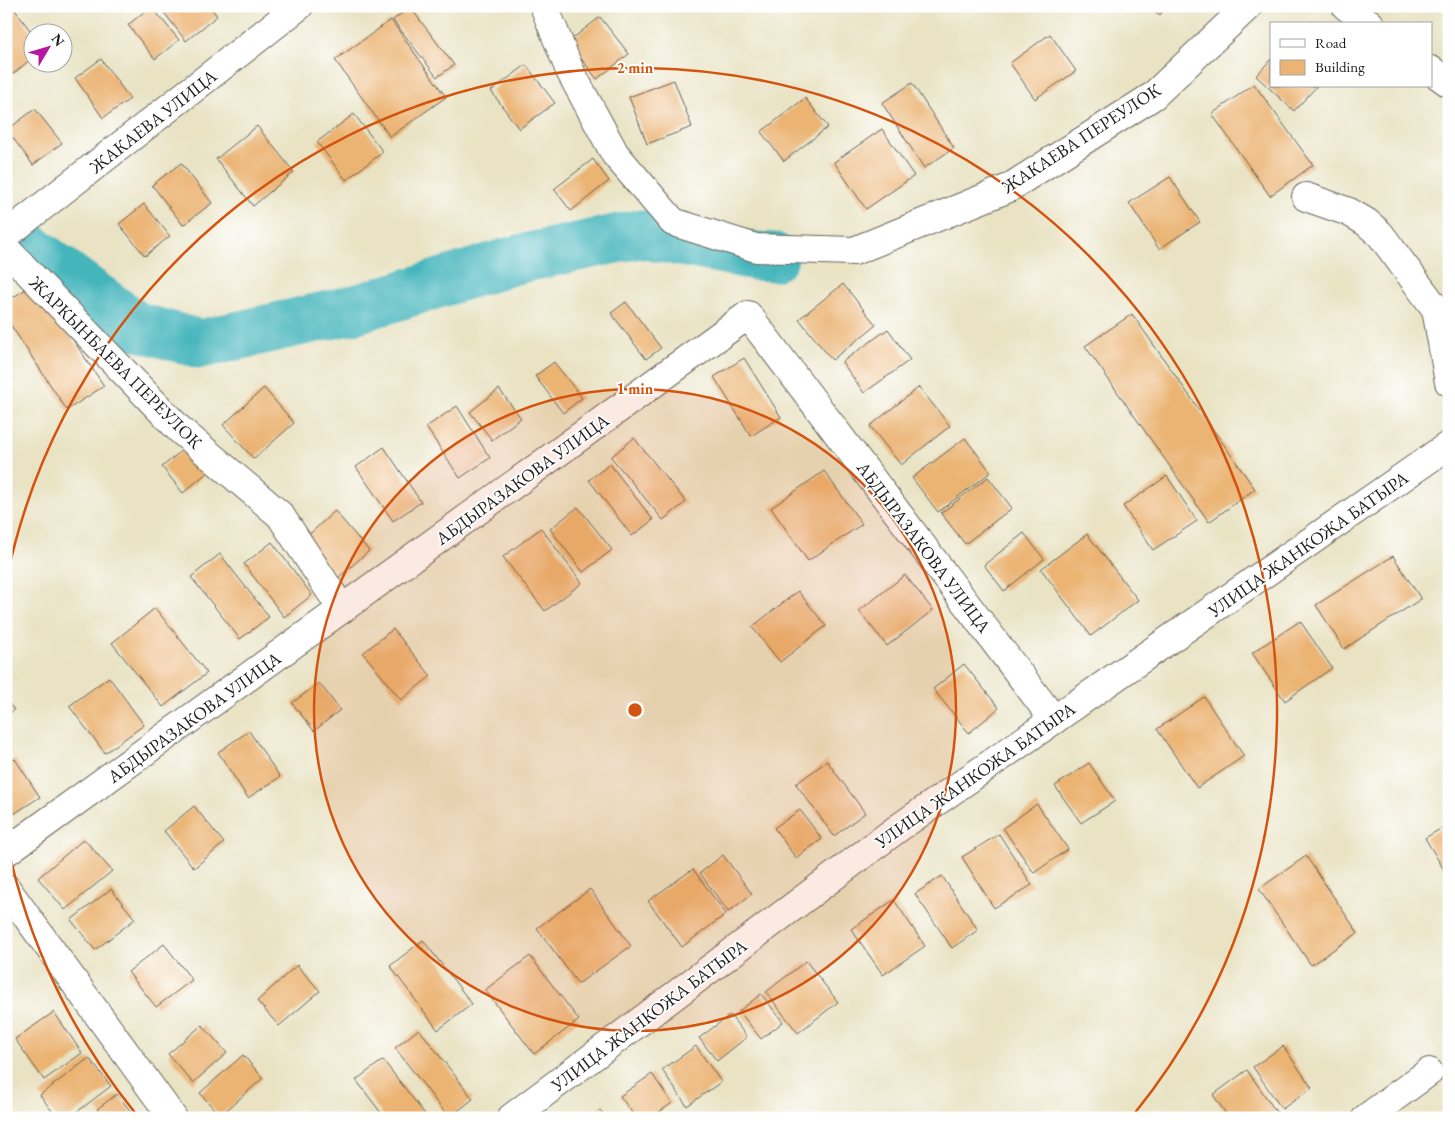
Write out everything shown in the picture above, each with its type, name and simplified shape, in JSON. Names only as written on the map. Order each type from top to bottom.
[{"type":"street","name":"ЖАКАЕВА УЛИЦА","points":[[6,235],[299,6]]},
{"type":"street","name":"ЖАКАЕВА ПЕРЕУЛОК","points":[[544,6],[570,71],[615,154],[673,222],[756,248],[854,251],[1009,188],[1153,96],[1248,6]]},
{"type":"street","points":[[1346,6],[1367,22]]},
{"type":"street","points":[[1432,71],[1449,83]]},
{"type":"street","points":[[1306,197],[1349,212],[1366,222],[1380,234],[1436,309],[1449,382]]},
{"type":"street","name":"ЖАРКЫНБАЕВА ПЕРЕУЛОК","points":[[6,249],[178,429],[280,515],[342,609]]},
{"type":"street","name":"АБДЫРАЗАКОВА УЛИЦА","points":[[6,852],[748,316],[1054,720]]},
{"type":"street","name":"УЛИЦА ЖАНКОЖА БАТЫРА","points":[[511,1118],[897,829],[1449,445]]},
{"type":"street","points":[[6,888],[173,1118]]},
{"type":"street","points":[[1366,1118],[1429,1072]]},
{"type":"building","points":[[6,6],[12,6],[24,22],[22,22],[22,66],[13,74],[6,66]]},
{"type":"building","points":[[151,6],[179,40],[155,59],[128,25]]},
{"type":"building","points":[[159,6],[210,6],[217,16],[186,41]]},
{"type":"building","points":[[1149,6],[1166,6],[1160,15]]},
{"type":"building","points":[[410,7],[454,65],[437,77],[393,20]]},
{"type":"building","points":[[600,17],[629,54],[597,79],[568,42]]},
{"type":"building","points":[[391,20],[446,97],[390,137],[335,60]]},
{"type":"building","points":[[1050,34],[1076,71],[1035,99],[1010,63]]},
{"type":"building","points":[[101,59],[130,99],[103,118],[75,78]]},
{"type":"building","points":[[1270,60],[1270,88],[1315,88],[1294,111],[1256,76]]},
{"type":"building","points":[[526,65],[555,103],[519,129],[491,91]]},
{"type":"building","points":[[674,80],[692,127],[647,144],[629,97]]},
{"type":"building","points":[[912,83],[954,148],[924,168],[882,103]]},
{"type":"building","points":[[1254,84],[1313,165],[1270,196],[1212,114]]},
{"type":"building","points":[[805,98],[828,127],[784,161],[761,132]]},
{"type":"building","points":[[35,109],[62,143],[33,165],[7,130]]},
{"type":"building","points":[[354,114],[383,152],[346,180],[317,142]]},
{"type":"building","points":[[257,126],[294,172],[253,206],[216,159]]},
{"type":"building","points":[[882,129],[914,176],[866,209],[834,162]]},
{"type":"building","points":[[593,159],[609,181],[571,211],[554,189]]},
{"type":"building","points":[[181,163],[212,203],[183,225],[152,185]]},
{"type":"building","points":[[1170,177],[1200,222],[1159,249],[1129,203]]},
{"type":"building","points":[[144,204],[170,236],[145,256],[119,224]]},
{"type":"building","points":[[35,283],[104,386],[67,410],[6,318],[6,302]]},
{"type":"building","points":[[843,284],[876,325],[832,360],[799,319]]},
{"type":"building","points":[[626,302],[661,348],[646,359],[611,313]]},
{"type":"building","points":[[1132,314],[1255,489],[1209,522],[1085,346]]},
{"type":"building","points":[[888,329],[910,360],[864,393],[842,362]]},
{"type":"building","points":[[744,358],[781,417],[751,436],[714,377]]},
{"type":"building","points":[[554,362],[582,398],[563,413],[535,376]]},
{"type":"building","points":[[919,387],[950,426],[901,465],[870,426]]},
{"type":"building","points":[[264,388],[294,423],[254,459],[223,425]]},
{"type":"building","points":[[499,389],[521,418],[492,440],[470,412]]},
{"type":"building","points":[[457,406],[490,458],[460,478],[426,427]]},
{"type":"building","points":[[634,438],[686,502],[663,520],[611,457]]},
{"type":"building","points":[[965,438],[991,472],[938,512],[912,478]]},
{"type":"building","points":[[188,445],[209,471],[183,493],[162,467]]},
{"type":"building","points":[[384,447],[421,502],[393,521],[356,467]]},
{"type":"building","points":[[610,464],[653,520],[632,536],[589,480]]},
{"type":"building","points":[[824,471],[862,524],[808,561],[771,508]]},
{"type":"building","points":[[1167,476],[1197,521],[1153,550],[1123,506]]},
{"type":"building","points":[[988,477],[1012,508],[965,544],[941,513]]},
{"type":"building","points":[[578,507],[612,550],[583,572],[550,529]]},
{"type":"building","points":[[335,511],[369,551],[338,578],[304,539]]},
{"type":"building","points":[[541,528],[582,583],[545,611],[503,557]]},
{"type":"building","points":[[1024,533],[1044,559],[1004,591],[984,565]]},
{"type":"building","points":[[1087,534],[1138,600],[1091,636],[1041,569]]},
{"type":"building","points":[[272,542],[312,595],[284,617],[244,564]]},
{"type":"building","points":[[220,554],[269,617],[240,639],[191,577]]},
{"type":"building","points":[[1393,556],[1421,599],[1344,649],[1316,605]]},
{"type":"building","points":[[905,575],[933,610],[887,646],[859,611]]},
{"type":"building","points":[[798,591],[826,626],[780,662],[752,627]]},
{"type":"building","points":[[155,608],[207,673],[163,707],[112,643]]},
{"type":"building","points":[[1300,621],[1332,668],[1285,701],[1252,653]]},
{"type":"building","points":[[393,629],[431,676],[401,700],[363,653]]},
{"type":"building","points":[[964,664],[999,708],[969,733],[933,689]]},
{"type":"building","points":[[109,677],[144,725],[105,753],[69,706]]},
{"type":"building","points":[[319,683],[340,710],[314,731],[292,703]]},
{"type":"building","points":[[1204,697],[1244,756],[1197,788],[1157,729]]},
{"type":"building","points":[[6,700],[14,710],[6,716]]},
{"type":"building","points":[[249,731],[280,777],[248,798],[218,752]]},
{"type":"building","points":[[15,759],[40,797],[6,819],[6,764]]},
{"type":"building","points":[[827,761],[865,813],[834,836],[796,784]]},
{"type":"building","points":[[1089,763],[1115,801],[1081,823],[1055,786]]},
{"type":"building","points":[[1037,804],[1068,849],[1034,873],[1003,828]]},
{"type":"building","points":[[194,806],[224,843],[194,868],[164,831]]},
{"type":"building","points":[[800,810],[822,839],[796,858],[774,828]]},
{"type":"building","points":[[1449,824],[1449,878],[1425,838]]},
{"type":"building","points":[[999,834],[1032,885],[994,908],[962,857]]},
{"type":"building","points":[[84,839],[112,871],[65,910],[38,878]]},
{"type":"building","points":[[723,855],[752,894],[728,912],[700,873]]},
{"type":"building","points":[[1306,856],[1358,933],[1311,965],[1259,889]]},
{"type":"building","points":[[693,869],[726,914],[682,947],[648,901]]},
{"type":"building","points":[[942,876],[978,930],[952,948],[915,894]]},
{"type":"building","points":[[111,889],[135,919],[95,950],[71,920]]},
{"type":"building","points":[[590,889],[631,946],[578,984],[537,928]]},
{"type":"building","points":[[894,900],[925,946],[883,975],[851,929]]},
{"type":"building","points":[[423,940],[472,1004],[438,1030],[390,966]]},
{"type":"building","points":[[164,944],[192,980],[156,1007],[128,972]]},
{"type":"building","points":[[530,956],[579,1020],[534,1054],[485,990]]},
{"type":"building","points":[[806,961],[838,1002],[798,1033],[766,992]]},
{"type":"building","points":[[297,965],[320,991],[279,1026],[257,1001]]},
{"type":"building","points":[[761,994],[783,1022],[761,1039],[739,1011]]},
{"type":"building","points":[[54,1012],[82,1053],[44,1080],[15,1039]]},
{"type":"building","points":[[730,1015],[747,1037],[717,1061],[699,1038]]},
{"type":"building","points":[[202,1025],[227,1053],[193,1083],[168,1054]]},
{"type":"building","points":[[419,1029],[473,1099],[449,1118],[395,1048]]},
{"type":"building","points":[[696,1046],[721,1082],[687,1106],[662,1070]]},
{"type":"building","points":[[1283,1046],[1312,1088],[1282,1109],[1253,1067]]},
{"type":"building","points":[[243,1055],[263,1078],[220,1116],[200,1093]]},
{"type":"building","points":[[89,1058],[111,1086],[69,1118],[57,1118],[40,1095]]},
{"type":"building","points":[[383,1060],[428,1118],[385,1118],[356,1080]]},
{"type":"building","points":[[1247,1070],[1277,1113],[1270,1118],[1229,1118],[1213,1095]]},
{"type":"building","points":[[652,1074],[672,1103],[651,1118],[636,1118],[620,1096]]},
{"type":"building","points":[[117,1094],[136,1118],[104,1118],[97,1109]]},
{"type":"building","points":[[600,1110],[606,1118],[591,1118]]},
{"type":"waterway","points":[[6,230],[136,326],[200,344],[356,309],[515,260],[639,234],[755,256],[774,257]]}]
